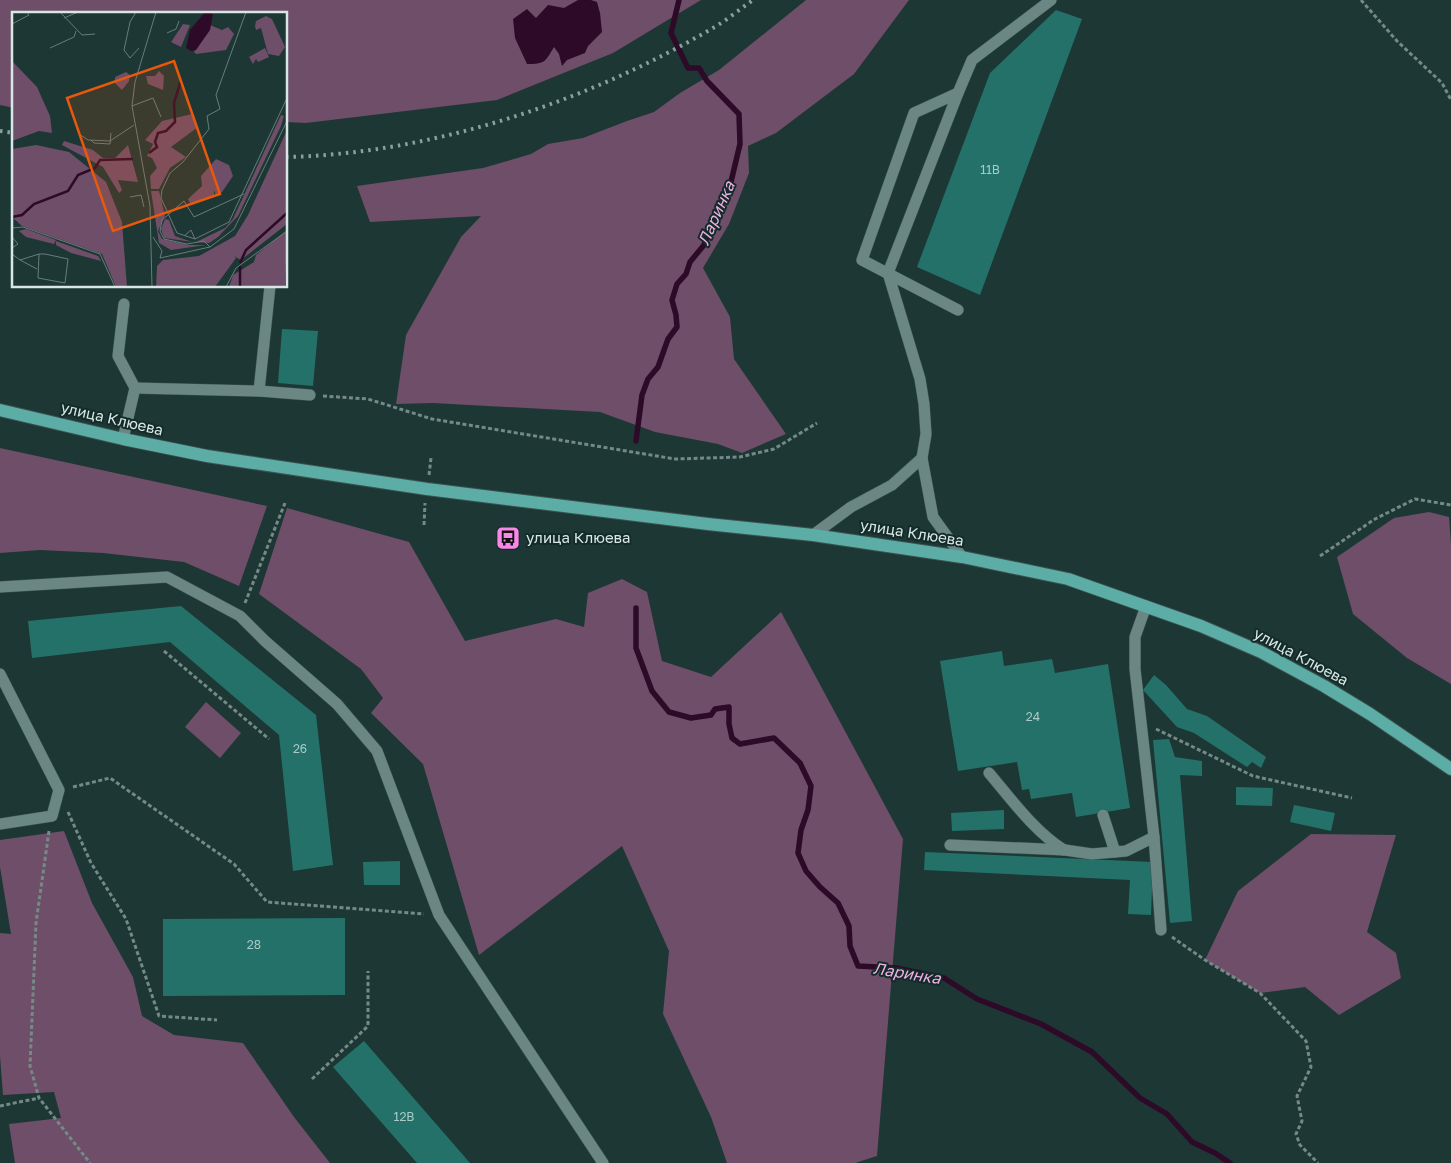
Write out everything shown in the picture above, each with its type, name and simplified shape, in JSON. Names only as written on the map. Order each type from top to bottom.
[{"type":"main road","name":"улица Клюева","points":[[0,410],[123,440],[207,456],[427,489],[699,523],[813,535],[962,557],[1068,579],[1201,626],[1261,652],[1324,686],[1451,769]]},
{"type":"lane","points":[[962,557],[933,517],[922,458],[926,434],[920,379],[888,274],[972,60],[1051,0]]},
{"type":"lane","points":[[958,93],[914,114],[862,260],[958,310]]},
{"type":"lane","points":[[259,391],[270,288]]},
{"type":"lane","points":[[123,440],[135,388],[118,356],[124,304]]},
{"type":"lane","points":[[135,388],[259,391],[310,395]]},
{"type":"lane","points":[[813,535],[851,507],[892,486],[922,458]]},
{"type":"lane","points":[[0,587],[167,577],[240,616],[264,641],[336,704],[377,751],[439,915],[603,1163]]},
{"type":"lane","points":[[1146,606],[1135,637],[1136,669],[1154,837],[1161,930]]},
{"type":"lane","points":[[0,674],[59,790],[52,816],[0,824]]},
{"type":"lane","points":[[989,773],[1039,830],[1053,843],[1065,850]]},
{"type":"lane","points":[[1104,815],[1114,852]]},
{"type":"lane","points":[[950,845],[1065,850],[1092,854],[1126,851],[1154,837]]},
{"type":"path","points":[[1361,0],[1397,41],[1442,83],[1451,100]]},
{"type":"path","points":[[310,395],[368,399],[432,419],[675,459],[740,457],[774,449],[817,423]]},
{"type":"path","points":[[1320,556],[1375,519],[1415,499],[1451,505]]},
{"type":"path","points":[[240,616],[285,503]]},
{"type":"path","points":[[164,651],[269,739]]},
{"type":"path","points":[[1142,723],[1253,776],[1352,798]]},
{"type":"path","points":[[217,1020],[159,1016],[126,919],[91,864],[59,790],[110,778],[234,864],[267,902],[439,915]]},
{"type":"path","points":[[52,816],[36,923],[30,1066],[39,1098],[90,1163]]},
{"type":"path","points":[[1161,930],[1205,960],[1260,993],[1306,1041],[1311,1067],[1298,1096],[1302,1121],[1296,1134],[1300,1145],[1318,1163]]},
{"type":"path","points":[[312,1079],[368,1026],[368,971]]},
{"type":"path","points":[[0,1106],[39,1098]]},
{"type":"shaded area","points":[[0,0],[701,0],[613,53],[497,100],[306,123],[288,122],[288,12],[12,12],[12,108],[0,105]]},
{"type":"shaded area","points":[[578,0],[597,2],[602,32],[588,46],[585,53],[567,60],[562,66],[559,54],[554,47],[549,56],[541,63],[527,64],[515,38],[513,19],[527,9],[536,18],[548,5],[564,8]]},
{"type":"shaded area","points":[[806,0],[909,0],[854,74],[776,133],[748,146],[749,173],[729,224],[703,268],[730,317],[734,359],[786,434],[742,453],[718,444],[655,432],[600,412],[433,403],[396,404],[406,335],[461,237],[481,216],[370,222],[357,186],[483,168],[531,154],[548,144],[583,138],[654,112],[680,93],[719,70]]},
{"type":"shaded area","points":[[0,448],[267,506],[239,586],[184,562],[103,553],[40,550],[0,553]]},
{"type":"shaded area","points":[[287,508],[409,542],[465,641],[556,619],[584,627],[588,593],[622,579],[647,592],[662,661],[711,677],[781,612],[903,839],[877,1156],[855,1163],[727,1163],[711,1117],[663,1014],[669,951],[622,846],[479,955],[423,764],[371,713],[383,698],[361,669],[259,594]]},
{"type":"shaded area","points":[[1429,512],[1449,517],[1451,544],[1451,684],[1407,658],[1353,614],[1337,557],[1394,518]]},
{"type":"shaded area","points":[[206,702],[241,733],[220,758],[185,727]]},
{"type":"shaded area","points":[[64,831],[92,903],[133,977],[142,1016],[174,1035],[243,1043],[294,1117],[330,1163],[15,1163],[9,1124],[61,1118],[54,1092],[3,1095],[0,1056],[0,933],[11,934],[0,867],[0,840]]},
{"type":"shaded area","points":[[1311,834],[1396,835],[1367,932],[1396,953],[1401,978],[1339,1015],[1305,987],[1260,993],[1205,960],[1238,891]]},
{"type":"building","points":[[1056,10],[1082,19],[980,295],[917,267],[990,73]]},
{"type":"building","points":[[282,329],[318,331],[313,386],[278,383]]},
{"type":"building","points":[[181,606],[316,715],[333,865],[293,871],[279,735],[170,642],[32,658],[28,621]]},
{"type":"building","points":[[1002,651],[1004,666],[1052,659],[1055,673],[1108,664],[1130,808],[1076,817],[1072,793],[1031,799],[1029,789],[1022,790],[1017,762],[958,771],[940,661]]},
{"type":"building","points":[[1154,675],[1166,685],[1187,709],[1207,716],[1266,757],[1261,768],[1252,762],[1247,767],[1194,733],[1177,727],[1143,690]]},
{"type":"building","points":[[1169,739],[1175,757],[1202,761],[1202,776],[1180,775],[1192,921],[1170,923],[1153,740]]},
{"type":"building","points":[[1236,787],[1273,788],[1272,806],[1236,805]]},
{"type":"building","points":[[1294,805],[1335,813],[1331,831],[1290,822]]},
{"type":"building","points":[[1004,810],[1004,829],[952,831],[951,813]]},
{"type":"building","points":[[925,852],[1153,862],[1151,915],[1128,914],[1130,880],[924,870]]},
{"type":"building","points":[[400,861],[400,885],[364,885],[363,862]]},
{"type":"building","points":[[345,918],[345,995],[163,996],[163,919]]},
{"type":"building","points":[[364,1041],[470,1163],[417,1163],[333,1067]]},
{"type":"waterway","name":"Ларинка","points":[[636,441],[642,395],[648,379],[658,367],[668,339],[677,327],[672,300],[677,284],[686,274],[690,262],[704,245],[716,212],[730,186],[740,144],[739,114],[707,81],[699,68],[688,68],[671,33],[679,0]]},
{"type":"waterway","name":"Ларинка","points":[[636,608],[636,648],[652,691],[669,712],[691,718],[711,715],[715,709],[729,707],[729,724],[732,738],[740,744],[774,738],[800,763],[811,786],[808,810],[801,830],[798,853],[806,871],[838,903],[849,926],[850,946],[858,966],[896,968],[944,978],[977,999],[1041,1024],[1092,1052],[1140,1098],[1167,1114],[1192,1142],[1230,1163]]},
{"type":"railway","points":[[288,157],[341,154],[397,146],[507,119],[614,79],[718,25],[753,0]]},
{"type":"railway","points":[[0,131],[12,133]]},
{"type":"place","name":"улица Клюева","points":[[508,538]]}]
